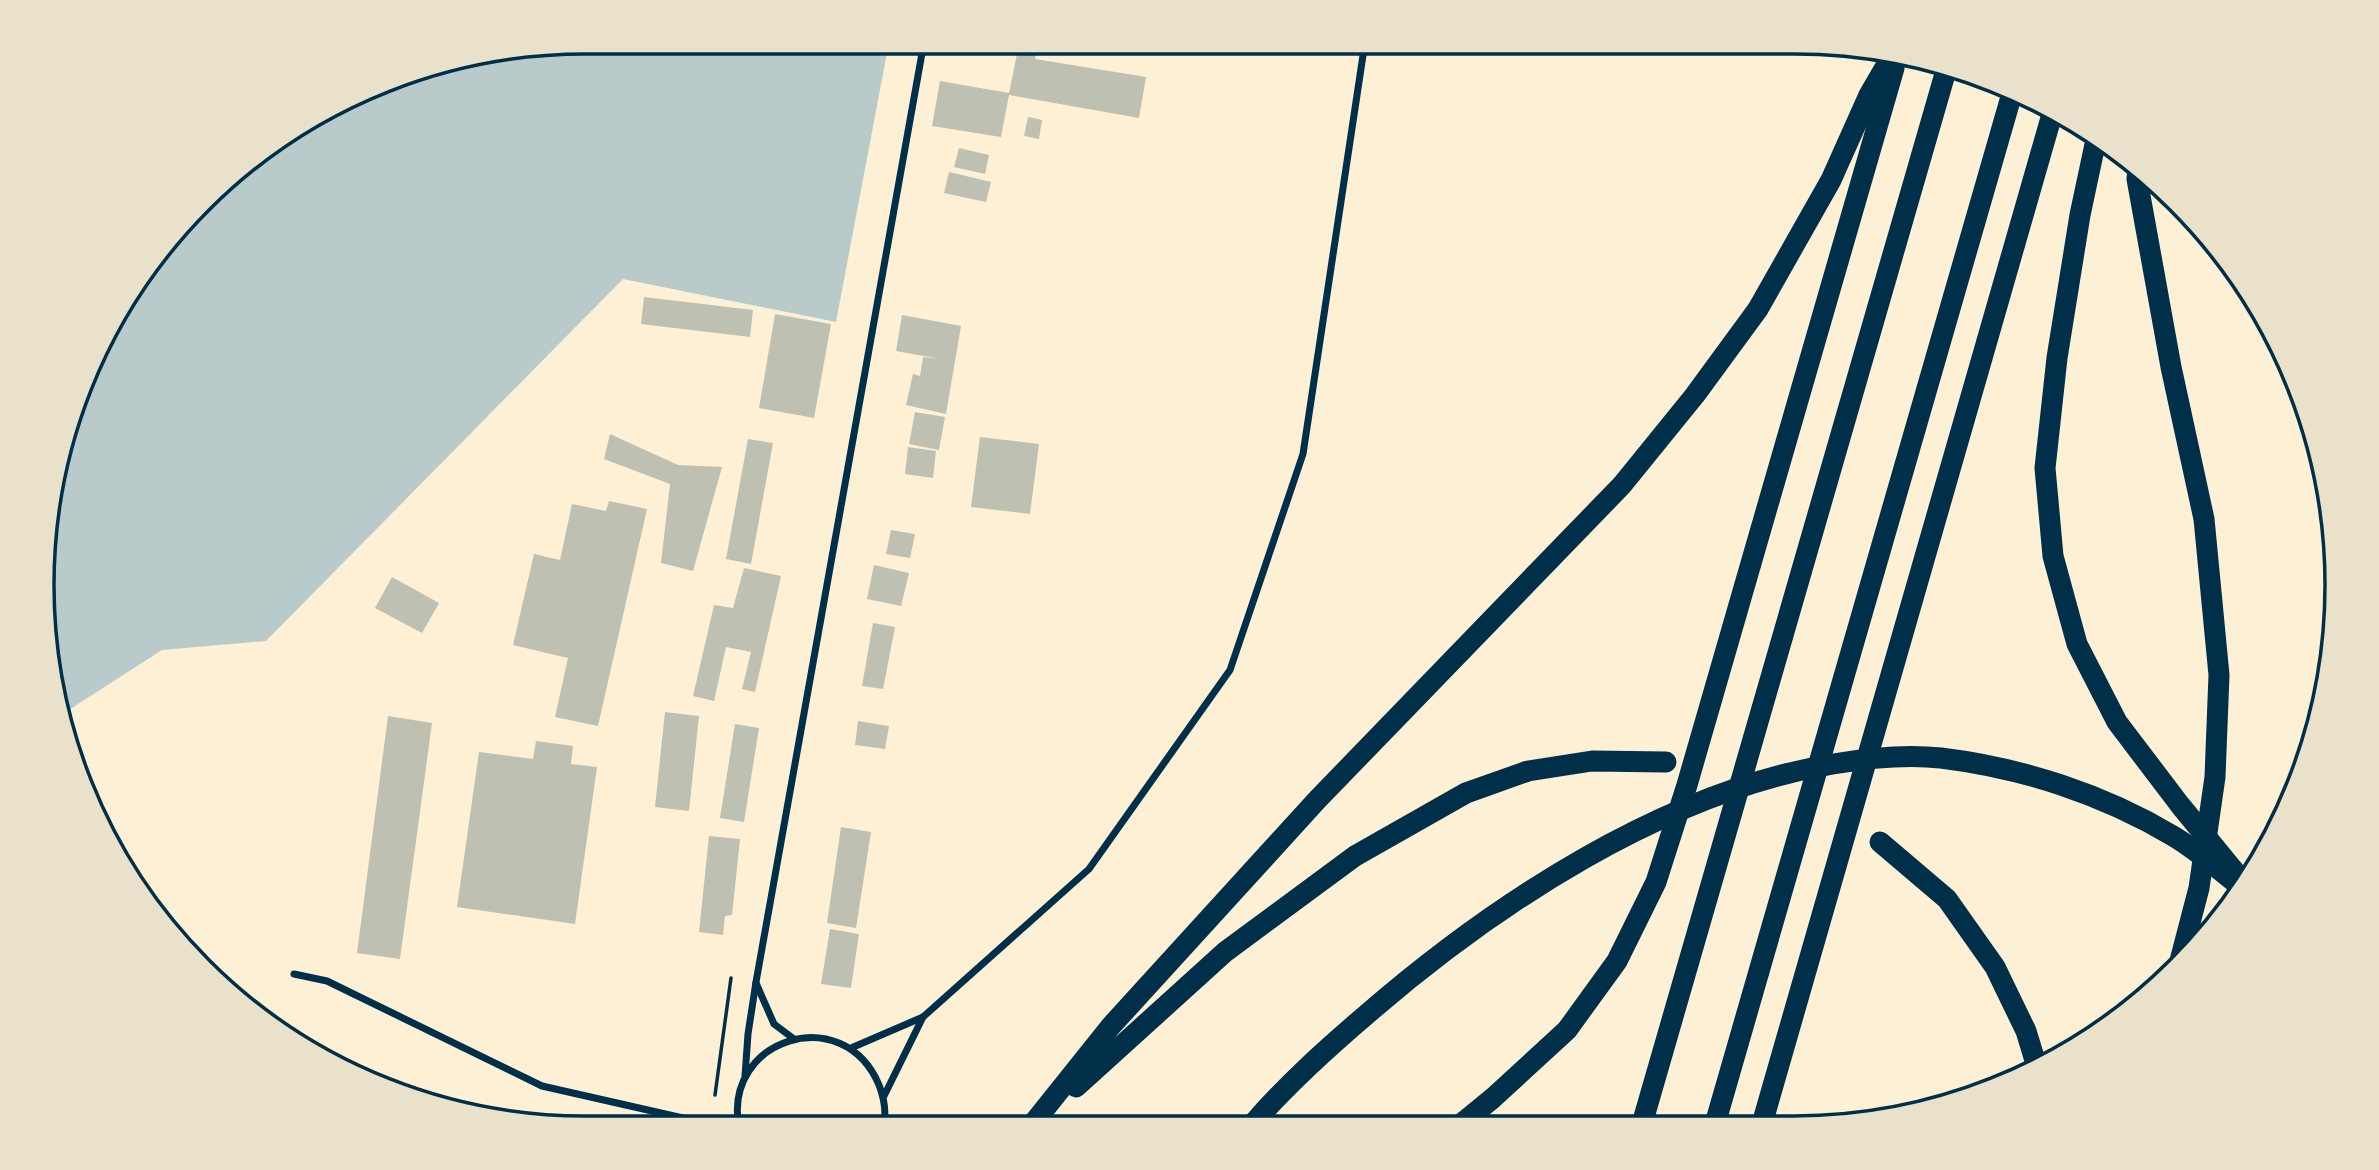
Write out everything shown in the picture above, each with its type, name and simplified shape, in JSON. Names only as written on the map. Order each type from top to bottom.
[{"type":"highway","points":[[1040,1116],[1111,1026],[1317,800],[1622,485],[1695,396],[1758,309],[1831,180],[1869,95],[1889,63]]},
{"type":"highway","points":[[1471,1116],[1567,1030],[1617,961],[1656,882],[1698,746],[1893,63]]},
{"type":"highway","points":[[1644,1116],[1944,76]]},
{"type":"highway","points":[[1717,1116],[2010,101]]},
{"type":"highway","points":[[1764,1116],[2050,120]]},
{"type":"highway","points":[[2094,148],[2080,215],[2057,358],[2045,467],[2053,556],[2077,644],[2117,722],[2236,878]]},
{"type":"highway","points":[[2137,181],[2171,367],[2204,519],[2219,675],[2215,777],[2199,888],[2184,944]]},
{"type":"highway","points":[[1260,1116],[1328,1048],[1418,969],[1503,909],[1601,848],[1684,809],[1759,781],[1804,769],[1870,758],[1939,758],[2026,774],[2104,801],[2174,836],[2235,880]]},
{"type":"highway","points":[[1043,1116],[1225,951],[1355,856],[1466,793],[1528,771],[1592,761],[1665,762]]},
{"type":"highway","points":[[1880,842],[1947,899],[1995,967],[2026,1031],[2034,1058]]},
{"type":"street","points":[[738,1116],[739,1094],[745,1076],[756,982],[923,54]]},
{"type":"street","points":[[851,1048],[923,1017],[1089,869],[1230,670],[1303,454],[1364,54]]},
{"type":"street","points":[[294,974],[327,981],[542,1086],[674,1116]]},
{"type":"street","points":[[756,982],[774,1024],[794,1039]]},
{"type":"street","points":[[884,1096],[923,1017]]},
{"type":"street","points":[[745,1076],[758,1059],[774,1046],[794,1039],[814,1037],[833,1040],[851,1048],[872,1069],[884,1096],[885,1116]]},
{"type":"path","points":[[715,1095],[731,978]]},
{"type":"shaded area","points":[[585,54],[887,54],[836,322],[623,279],[266,641],[162,650],[69,710],[59,654],[54,585],[55,550],[64,481],[82,414],[125,320],[164,262],[186,235],[235,186],[290,144],[350,109],[414,82],[481,64],[550,55]]},
{"type":"building","points":[[1017,54],[1036,54],[1035,59],[1146,77],[1139,118],[1009,95],[1001,137],[932,126],[940,81],[1009,93]]},
{"type":"building","points":[[1028,117],[1042,120],[1039,139],[1024,136]]},
{"type":"building","points":[[959,148],[989,155],[985,174],[954,167]]},
{"type":"building","points":[[949,172],[991,182],[986,202],[944,193]]},
{"type":"building","points":[[644,297],[753,310],[750,337],[641,324]]},
{"type":"building","points":[[775,314],[831,324],[814,418],[759,408]]},
{"type":"building","points":[[902,315],[961,326],[946,414],[906,405],[913,374],[920,376],[923,357],[940,359],[896,351]]},
{"type":"building","points":[[915,412],[945,417],[939,450],[909,444]]},
{"type":"building","points":[[610,434],[678,465],[722,467],[693,571],[661,563],[670,484],[604,459]]},
{"type":"building","points":[[980,437],[1039,444],[1030,514],[971,507]]},
{"type":"building","points":[[748,439],[773,443],[751,564],[726,559]]},
{"type":"building","points":[[908,447],[936,451],[933,478],[905,474]]},
{"type":"building","points":[[609,501],[647,509],[598,726],[555,717],[568,658],[513,645],[534,554],[560,560],[572,504],[606,511]]},
{"type":"building","points":[[891,530],[915,534],[910,558],[886,554]]},
{"type":"building","points":[[874,565],[909,573],[901,606],[867,599]]},
{"type":"building","points":[[744,568],[781,576],[755,692],[742,689],[751,652],[726,647],[714,701],[693,696],[714,605],[733,608]]},
{"type":"building","points":[[392,577],[439,603],[422,633],[375,608]]},
{"type":"building","points":[[873,623],[895,627],[883,689],[862,686]]},
{"type":"building","points":[[665,712],[699,716],[689,811],[655,807]]},
{"type":"building","points":[[388,716],[432,723],[400,959],[357,953]]},
{"type":"building","points":[[858,721],[889,726],[885,749],[855,745]]},
{"type":"building","points":[[735,724],[759,728],[744,822],[720,818]]},
{"type":"building","points":[[536,741],[573,746],[571,764],[597,767],[575,924],[457,907],[479,752],[533,759]]},
{"type":"building","points":[[841,827],[871,832],[856,928],[827,923]]},
{"type":"building","points":[[709,836],[740,839],[732,915],[725,916],[723,935],[699,932]]},
{"type":"building","points":[[830,929],[859,934],[851,988],[821,984]]}]
